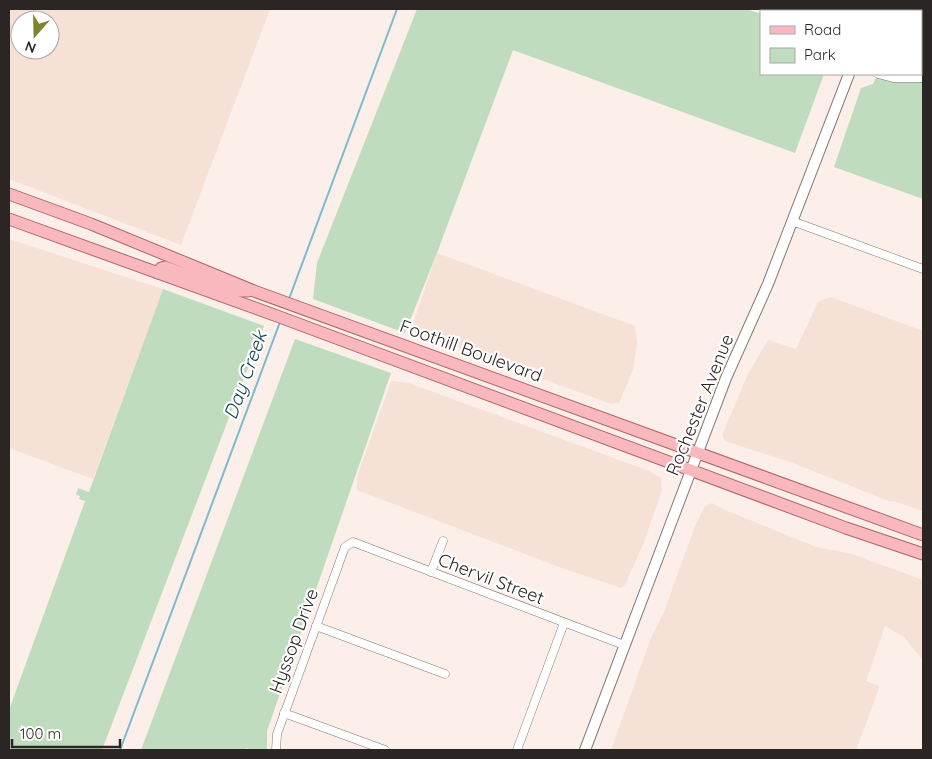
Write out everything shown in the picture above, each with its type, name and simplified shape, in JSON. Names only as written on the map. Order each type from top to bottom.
[{"type":"main road","name":"Rochester Avenue","points":[[585,750],[726,378],[768,284],[849,75]]},
{"type":"main road","name":"Foothill Boulevard","points":[[9,194],[91,224],[254,291],[923,535]]},
{"type":"main road","name":"Foothill Boulevard","points":[[9,219],[923,554]]},
{"type":"main road","points":[[158,273],[161,268],[165,267],[233,291],[254,291]]},
{"type":"street","points":[[882,75],[893,78],[923,78]]},
{"type":"street","points":[[792,221],[923,269]]},
{"type":"street","points":[[431,572],[442,541]]},
{"type":"street","name":"Chervil Street","points":[[348,544],[353,542],[359,544],[624,645]]},
{"type":"street","name":"Hyssop Drive","points":[[276,750],[277,734],[284,713],[343,552],[348,544]]},
{"type":"street","points":[[517,750],[564,622]]},
{"type":"street","points":[[316,626],[445,674]]},
{"type":"street","points":[[284,713],[385,750]]},
{"type":"shaded area","points":[[9,9],[270,9],[181,245],[9,179]]},
{"type":"shaded area","points":[[9,239],[163,289],[93,479],[9,448]]},
{"type":"shaded area","points":[[437,253],[635,326],[637,343],[633,369],[619,403],[611,404],[411,330]]},
{"type":"shaded area","points":[[831,297],[923,331],[923,511],[894,501],[891,502],[793,463],[725,441],[722,435],[749,372],[768,340],[796,349],[818,302]]},
{"type":"shaded area","points":[[391,381],[409,383],[649,471],[661,478],[662,490],[644,542],[625,585],[621,588],[570,571],[357,490],[357,477]]},
{"type":"shaded area","points":[[712,503],[816,547],[852,554],[923,580],[923,660],[903,636],[885,626],[866,681],[879,686],[879,688],[856,750],[611,750],[651,638],[664,612],[695,526],[705,506]]},
{"type":"green space","points":[[417,9],[746,9],[760,14],[760,75],[824,75],[795,153],[513,50],[405,333],[313,299],[317,263]]},
{"type":"green space","points":[[923,9],[923,199],[834,167],[861,88],[873,84],[878,75],[922,75],[922,10],[898,10]]},
{"type":"green space","points":[[163,289],[264,326],[102,750],[9,750],[9,710],[85,501],[79,499],[80,496],[76,495],[78,488],[89,492]]},
{"type":"green space","points":[[295,339],[391,373],[267,731],[267,750],[251,750],[246,748],[245,750],[141,750]]},
{"type":"waterway","name":"Day Creek","points":[[289,299],[397,9]]},
{"type":"waterway","name":"Day Creek","points":[[120,750],[280,322]]}]
